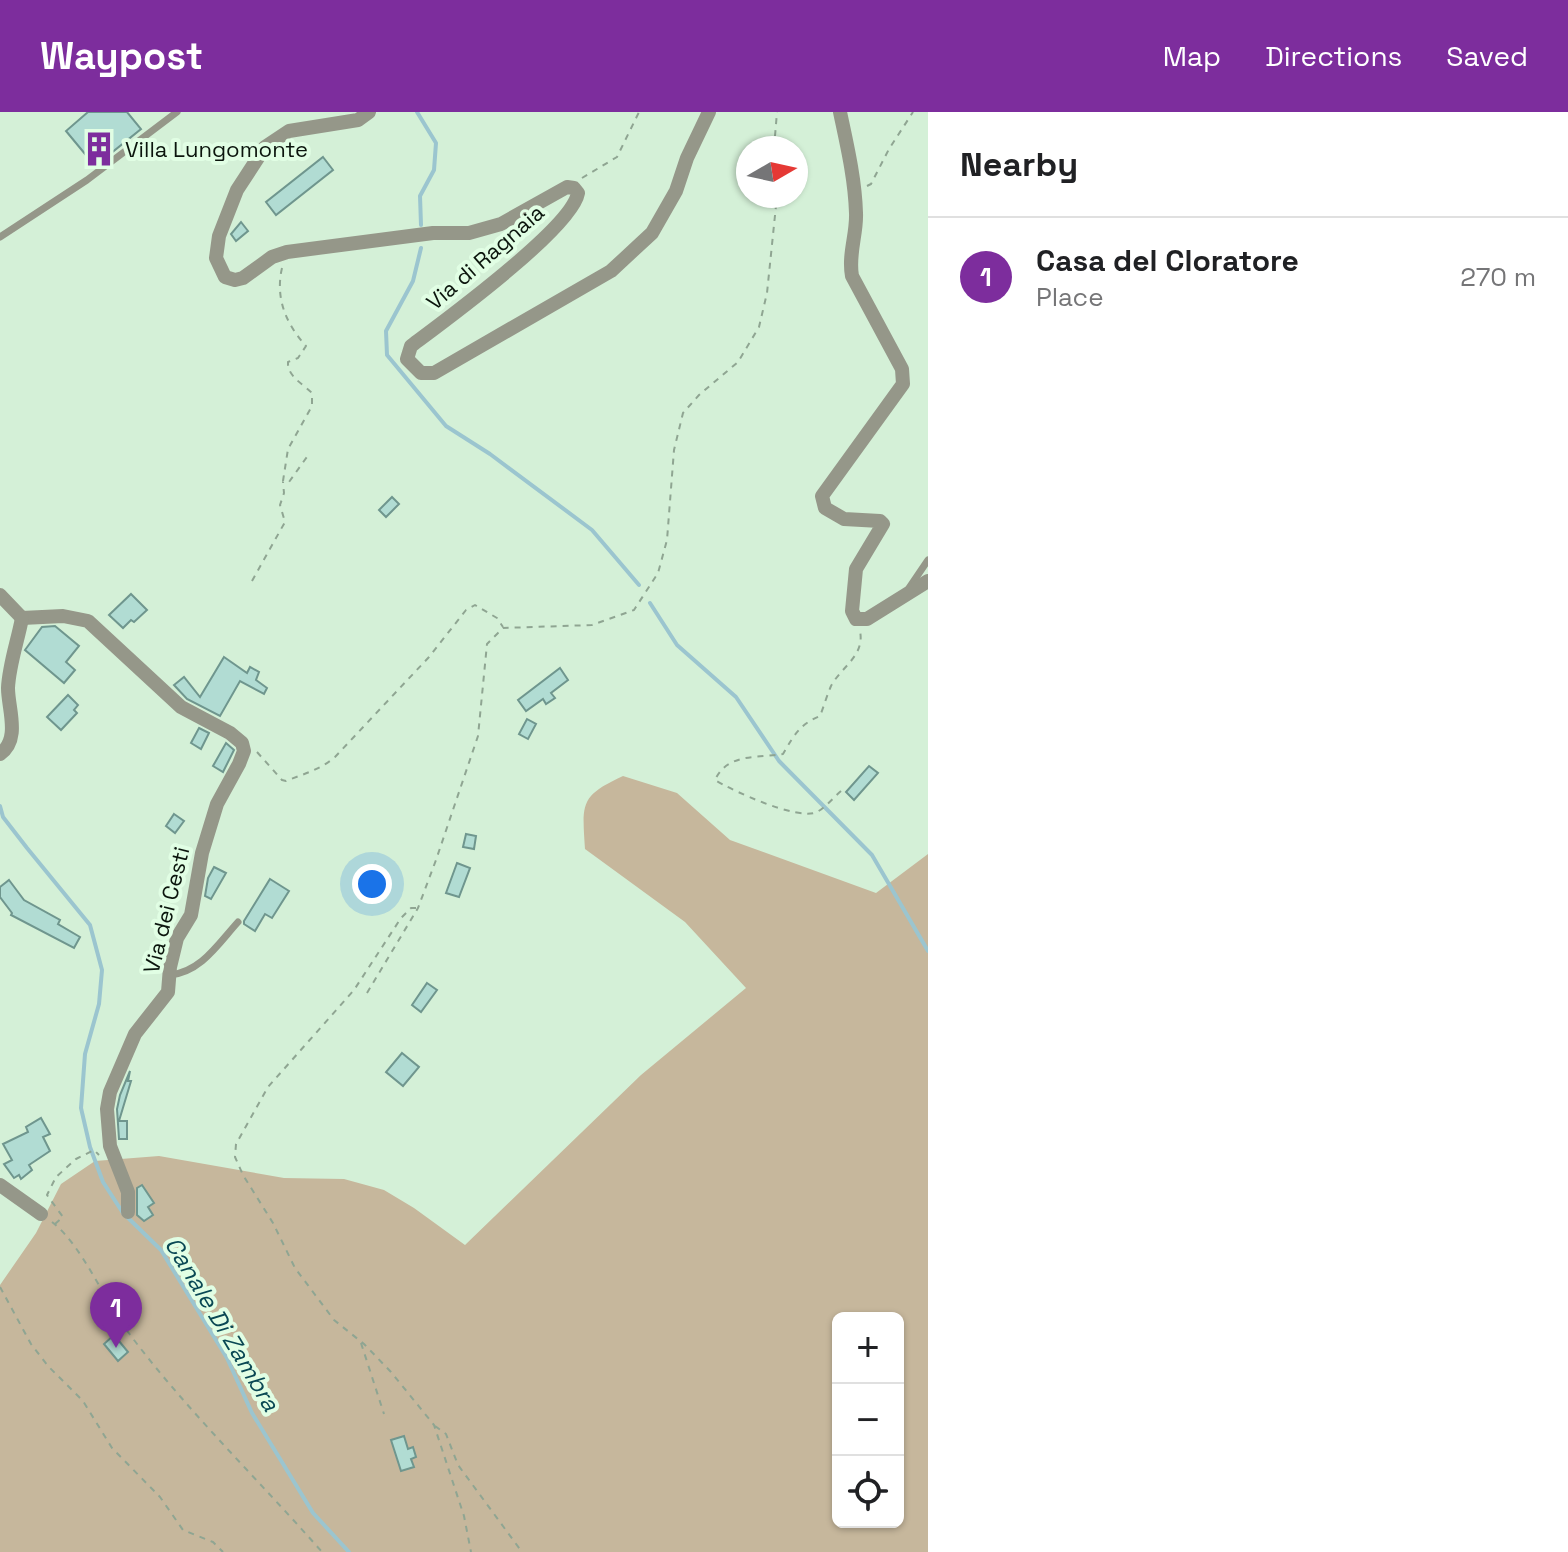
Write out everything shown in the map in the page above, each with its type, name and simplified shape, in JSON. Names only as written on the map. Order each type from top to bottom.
[{"type":"street","name":"Via di Ragnaia","points":[[369,112],[358,120],[281,134],[265,147],[243,177],[216,247],[216,258],[225,277],[235,280],[243,278],[272,257],[287,252],[433,233],[469,233],[501,224],[567,187],[574,188],[578,193],[577,202],[570,211],[476,298],[411,346],[407,359],[421,373],[434,373],[611,271],[652,233],[676,191],[697,134],[709,112]]},
{"type":"street","points":[[840,112],[857,218],[849,260],[852,276],[902,369],[903,384],[822,496],[825,508],[844,519],[880,521],[883,524],[856,569],[852,611],[856,619],[867,619],[928,581]]},
{"type":"street","points":[[0,595],[22,618],[63,616],[88,621],[181,707],[230,733],[243,747]]},
{"type":"street","points":[[0,754],[8,747],[13,728],[8,687],[22,618]]},
{"type":"street","name":"Via dei Cesti","points":[[128,1212],[128,1192],[110,1146],[107,1109],[110,1092],[135,1034],[168,992],[177,938],[191,915],[202,853],[217,804],[239,764],[243,747]]},
{"type":"street","points":[[0,1185],[41,1214]]},
{"type":"lane","points":[[0,237],[87,180],[177,112]]},
{"type":"lane","points":[[903,597],[928,560]]},
{"type":"lane","points":[[169,976],[187,974],[208,957],[238,922]]},
{"type":"path","points":[[567,187],[617,157],[639,112]]},
{"type":"path","points":[[775,136],[777,112]]},
{"type":"path","points":[[855,192],[871,184],[913,112]]},
{"type":"path","points":[[367,993],[418,908],[478,736],[487,644],[503,628],[592,625],[634,610],[658,573],[667,540],[674,450],[683,413],[738,362],[759,327],[767,293],[778,208]]},
{"type":"path","points":[[252,581],[285,522],[280,505],[288,449],[312,406],[312,393],[288,368],[288,362],[298,358],[306,346],[294,333],[283,311],[279,281],[287,252]]},
{"type":"path","points":[[283,481],[289,482],[309,454]]},
{"type":"path","points":[[243,747],[253,749],[282,780],[321,769],[429,657],[466,610],[475,605],[497,618],[503,628]]},
{"type":"path","points":[[841,791],[816,813],[800,814],[737,794],[715,780],[720,770],[733,760],[783,754],[796,731],[807,721],[820,716],[832,684],[858,653],[861,637],[856,619]]},
{"type":"path","points":[[418,908],[411,908],[401,918],[354,990],[268,1087],[236,1144],[235,1157],[295,1268],[334,1320],[391,1372],[434,1425],[446,1434],[458,1465],[522,1552]]},
{"type":"path","points":[[55,1224],[63,1217],[47,1195],[56,1177],[76,1159],[94,1150]]},
{"type":"path","points":[[41,1214],[70,1238],[127,1331],[322,1552]]},
{"type":"path","points":[[0,1287],[31,1344],[83,1401],[112,1448],[160,1497],[183,1530],[213,1542],[223,1552]]},
{"type":"path","points":[[361,1342],[384,1414]]},
{"type":"path","points":[[434,1425],[464,1516],[471,1552]]},
{"type":"shaded area","points":[[623,776],[677,793],[730,840],[876,893],[928,854],[928,1552],[0,1552],[0,1285],[36,1233],[61,1184],[95,1161],[159,1156],[284,1178],[344,1179],[384,1190],[465,1245],[641,1075],[746,988],[685,922],[585,849],[584,811],[598,789]]},
{"type":"building","name":"Villa Lungomonte","points":[[88,112],[127,112],[141,129],[95,166],[66,131]]},
{"type":"building","points":[[323,157],[333,170],[276,215],[266,202]]},
{"type":"building","points":[[241,222],[248,231],[236,241],[231,234]]},
{"type":"building","points":[[392,497],[399,504],[386,517],[379,510]]},
{"type":"building","points":[[131,594],[147,610],[123,628],[109,615]]},
{"type":"building","points":[[55,626],[79,646],[66,662],[75,670],[64,683],[25,650],[42,627]]},
{"type":"building","points":[[224,657],[247,673],[250,667],[259,672],[256,680],[267,688],[264,694],[240,681],[220,716],[187,699],[174,685],[184,677],[200,697]]},
{"type":"building","points":[[560,668],[568,680],[551,693],[555,698],[546,704],[543,699],[526,711],[518,700]]},
{"type":"building","points":[[68,695],[78,705],[74,710],[77,713],[61,730],[47,717]]},
{"type":"building","points":[[527,719],[536,724],[528,739],[519,734]]},
{"type":"building","points":[[199,728],[209,733],[201,749],[191,743]]},
{"type":"building","points":[[226,743],[234,750],[223,772],[213,766]]},
{"type":"building","points":[[869,766],[878,773],[854,800],[846,792]]},
{"type":"building","points":[[174,814],[184,821],[175,833],[166,826]]},
{"type":"building","points":[[466,834],[476,836],[474,849],[463,847]]},
{"type":"building","points":[[457,863],[470,868],[459,897],[446,893]]},
{"type":"building","points":[[214,867],[226,873],[211,899],[205,896],[208,878]]},
{"type":"building","points":[[270,879],[289,891],[272,918],[265,914],[255,931],[244,921]]},
{"type":"building","points":[[9,880],[24,900],[60,920],[58,924],[80,937],[74,948],[11,915],[0,897],[0,887]]},
{"type":"building","points":[[427,983],[437,990],[421,1012],[412,1005]]},
{"type":"building","points":[[402,1053],[419,1067],[403,1086],[386,1072]]},
{"type":"building","points":[[130,1071],[128,1081],[131,1081],[119,1121],[127,1121],[127,1139],[119,1139],[117,1109]]},
{"type":"building","points":[[41,1118],[50,1134],[43,1137],[50,1151],[29,1165],[32,1170],[21,1179],[19,1175],[14,1178],[4,1164],[12,1160],[3,1144],[28,1132],[26,1127]]},
{"type":"building","points":[[142,1185],[154,1203],[148,1207],[153,1215],[144,1221],[137,1215],[137,1188]]},
{"type":"building","points":[[114,1335],[128,1352],[118,1361],[104,1344]]},
{"type":"building","points":[[404,1436],[408,1449],[413,1447],[416,1457],[411,1459],[414,1467],[401,1471],[391,1440]]},
{"type":"waterway","points":[[417,112],[436,143],[434,170],[420,196],[421,225]]},
{"type":"waterway","points":[[421,248],[413,281],[386,331],[387,355],[446,426],[490,454],[592,530],[639,585]]},
{"type":"waterway","points":[[650,603],[677,645],[736,697],[779,761],[872,855],[928,951]]},
{"type":"waterway","name":"Canale Di Zambra","points":[[0,806],[3,817],[90,925],[102,970],[99,1004],[85,1054],[81,1108],[90,1147],[103,1182],[123,1213],[161,1250],[227,1358],[252,1413],[313,1513],[349,1552]]},
{"type":"place","name":"Villa Lungomonte","points":[[99,149]]},
{"type":"place","name":"Casa del Cloratore","points":[[116,1348]]}]
